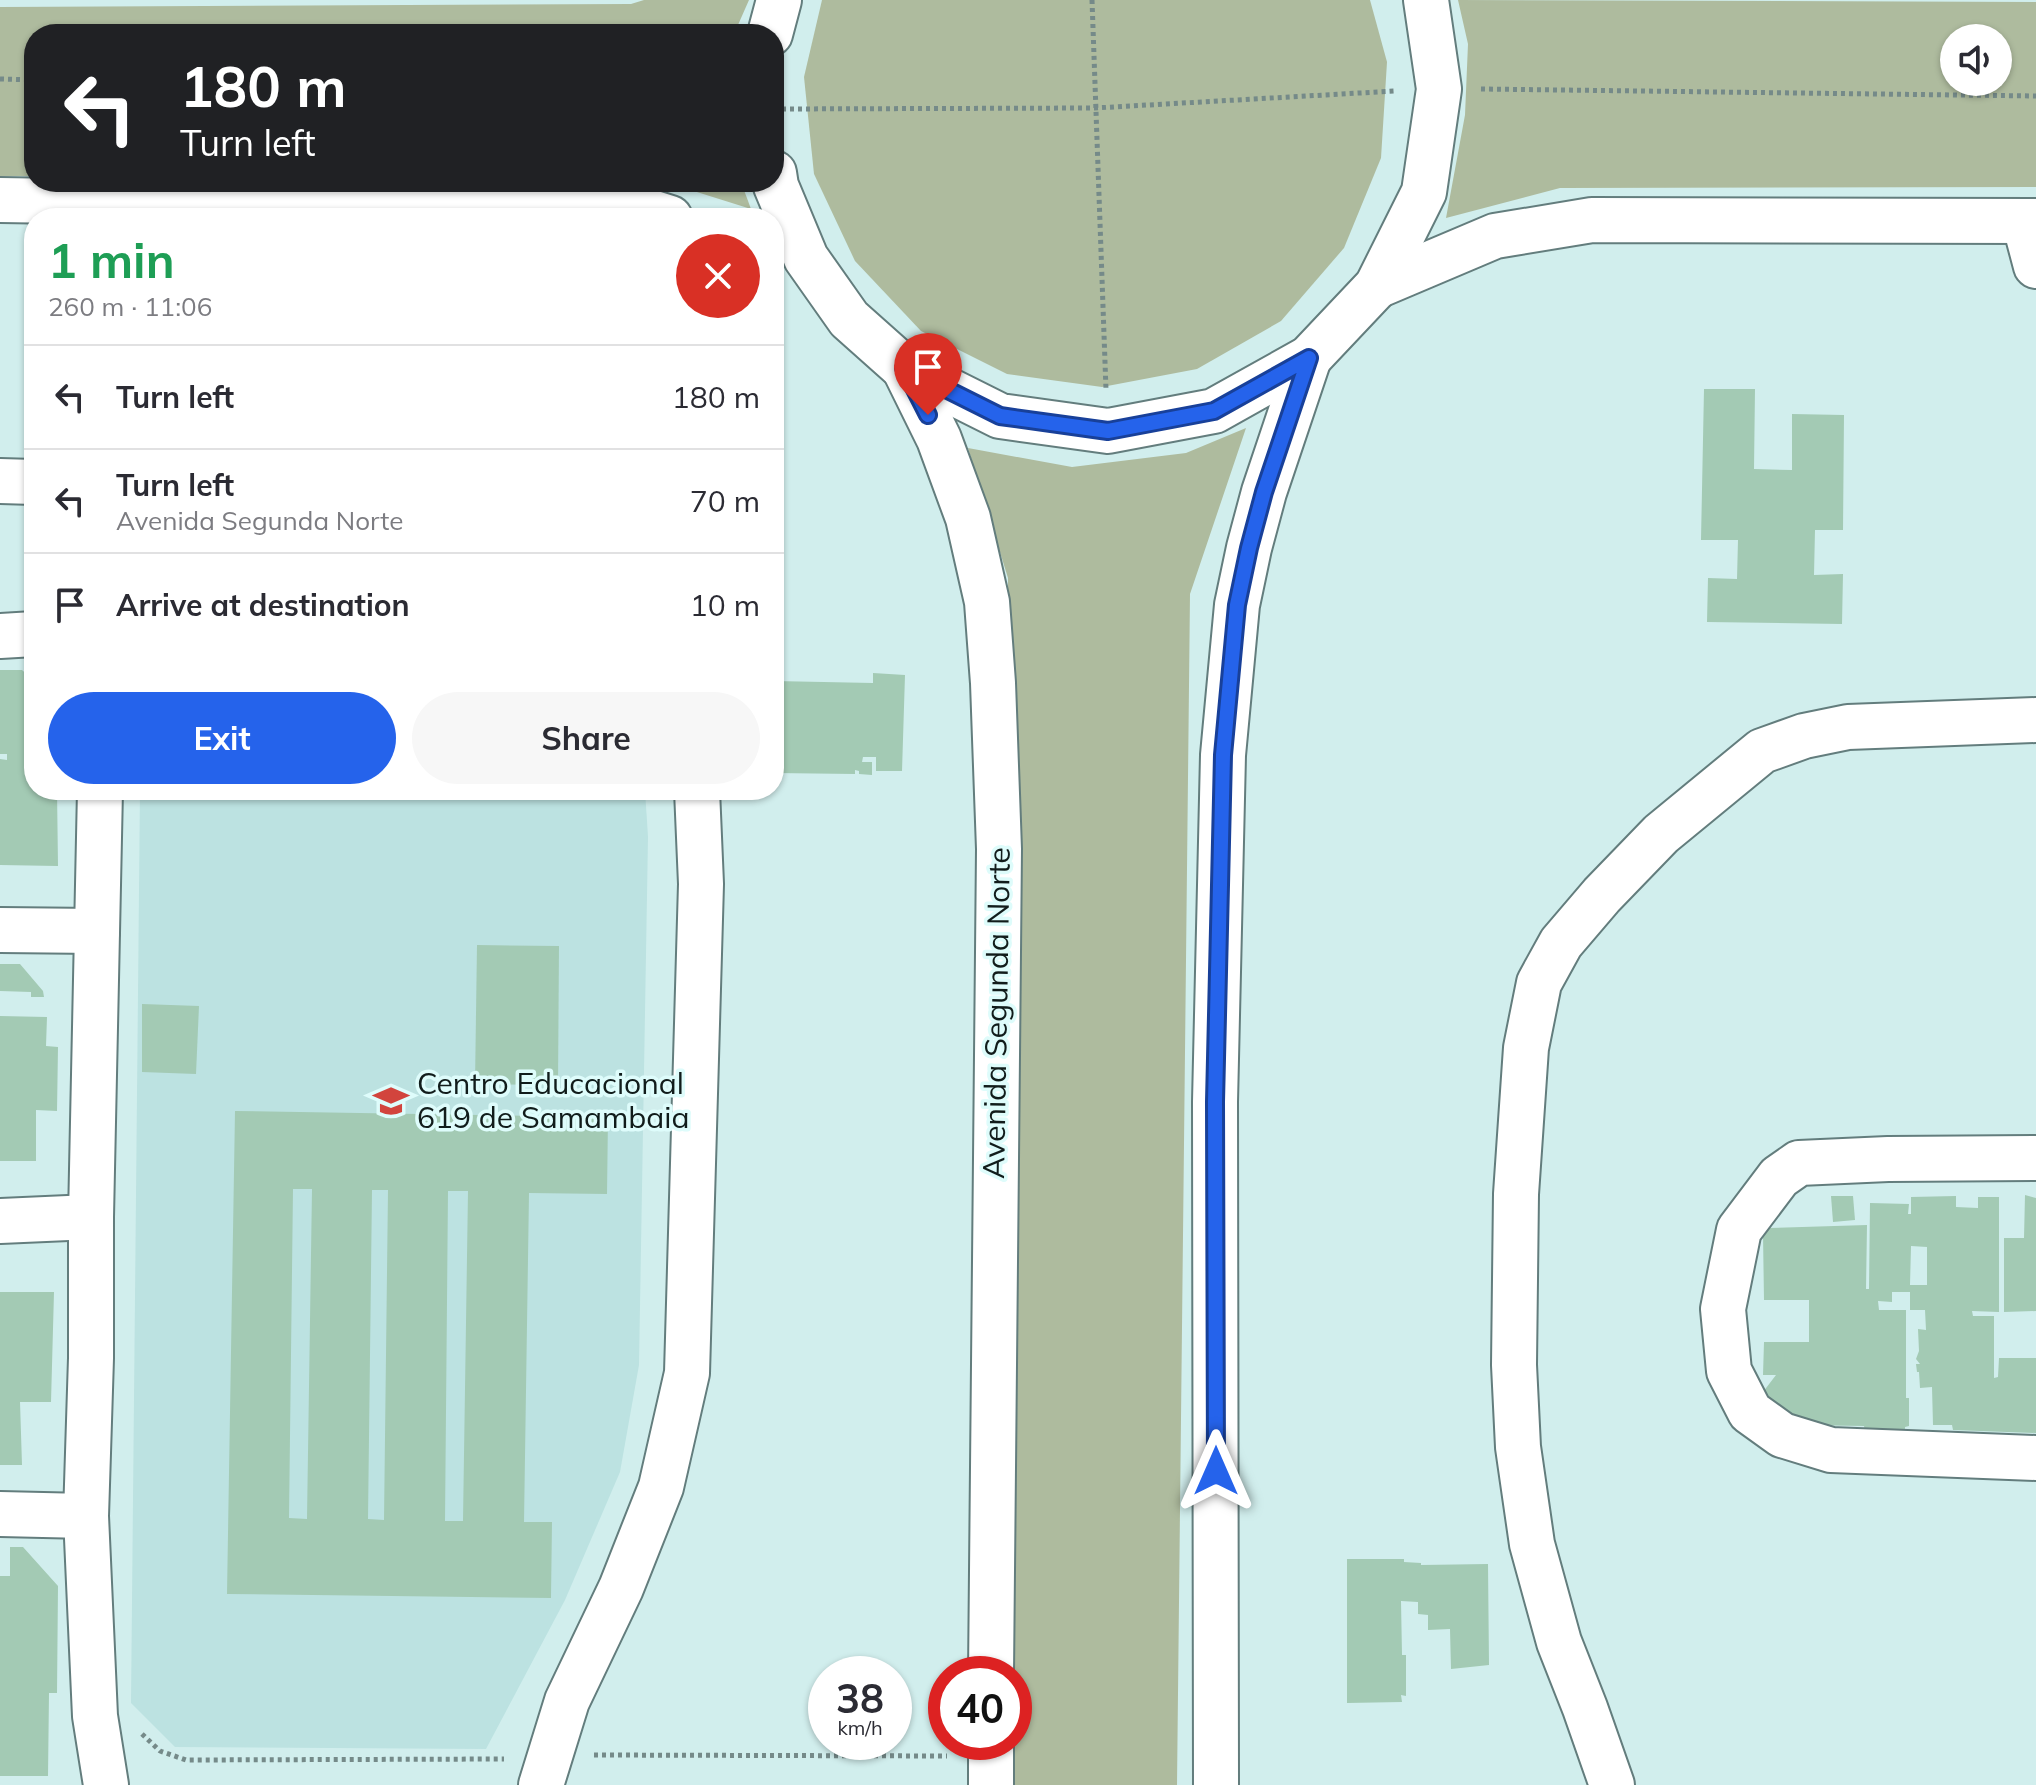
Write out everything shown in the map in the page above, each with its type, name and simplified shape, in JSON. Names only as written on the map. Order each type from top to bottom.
[{"type":"street","points":[[773,24],[779,0]]},
{"type":"street","points":[[784,224],[790,253],[849,319],[904,368],[1000,416],[1108,431],[1214,411],[1309,358],[1377,286],[1424,192],[1439,89],[1426,0]]},
{"type":"street","points":[[0,200],[253,204],[480,199],[612,208]]},
{"type":"street","points":[[1377,286],[1495,236],[1592,220],[2030,221],[2036,266]]},
{"type":"street","points":[[1216,1785],[1215,1102],[1223,755],[1237,605],[1249,548],[1264,492],[1309,358]]},
{"type":"street","name":"Avenida Segunda Norte","points":[[904,368],[939,439],[968,518],[987,602],[993,683],[999,864],[991,1656]]},
{"type":"street","points":[[0,481],[24,482]]},
{"type":"street","points":[[0,636],[24,635]]},
{"type":"street","points":[[1612,1785],[1559,1642],[1532,1544],[1518,1447],[1514,1365],[1516,1194],[1526,1048],[1539,983],[1561,943],[1602,895],[1661,834],[1762,751],[1804,736],[1848,727],[2036,720]]},
{"type":"street","points":[[100,800],[86,1516],[95,1716],[106,1785]]},
{"type":"street","points":[[541,1785],[567,1701],[621,1588],[661,1487],[687,1373],[701,884],[697,800]]},
{"type":"street","points":[[0,930],[97,931]]},
{"type":"street","points":[[2036,1158],[1799,1163],[1779,1177],[1739,1230],[1723,1309],[1729,1371],[1750,1412],[1782,1435],[1831,1450],[2036,1458]]},
{"type":"street","points":[[0,1221],[91,1217]]},
{"type":"street","points":[[0,1514],[86,1516]]},
{"type":"street","points":[[991,1760],[991,1785]]},
{"type":"path","points":[[1092,0],[1108,431]]},
{"type":"path","points":[[0,79],[24,80]]},
{"type":"path","points":[[784,109],[1095,108],[1439,89],[2036,96]]},
{"type":"shaded area","name":"Centro Educacional 619 de Samambaia","points":[[140,800],[646,800],[648,837],[639,1365],[620,1472],[565,1600],[486,1749],[175,1747],[131,1703]]},
{"type":"green space","points":[[644,0],[749,0],[738,24],[24,24],[24,176],[0,176],[0,7],[631,4]]},
{"type":"green space","points":[[822,0],[1370,0],[1387,62],[1381,158],[1344,248],[1281,321],[1197,369],[1102,387],[1007,374],[921,331],[855,261],[814,174],[804,77]]},
{"type":"green space","points":[[1458,0],[2036,2],[2036,187],[1560,188],[1446,218],[1465,115],[1468,44]]},
{"type":"green space","points":[[697,192],[745,192],[751,208]]},
{"type":"green space","points":[[1246,428],[1190,594],[1177,1785],[1005,1785],[1005,1760],[1032,1760],[1032,1656],[1005,1656],[1008,578],[968,448],[1072,467],[1186,453]]},
{"type":"building","points":[[1704,389],[1755,389],[1754,469],[1792,470],[1792,414],[1844,415],[1843,530],[1815,530],[1814,575],[1843,574],[1842,624],[1707,622],[1708,578],[1737,579],[1738,540],[1701,540]]},
{"type":"building","points":[[0,670],[22,670],[24,800],[57,800],[58,866],[0,865],[0,759],[7,760],[7,754],[0,754]]},
{"type":"building","points":[[873,673],[905,675],[902,771],[876,771],[876,757],[863,757],[862,762],[872,762],[872,775],[859,774],[855,770],[855,774],[784,773],[784,681],[873,683]]},
{"type":"building","points":[[477,945],[559,946],[558,1085],[475,1084]]},
{"type":"building","points":[[0,964],[20,964],[43,991],[44,997],[31,997],[31,992],[0,991]]},
{"type":"building","points":[[142,1004],[199,1006],[196,1074],[142,1072]]},
{"type":"building","points":[[0,1016],[47,1017],[46,1046],[58,1047],[57,1111],[36,1110],[36,1161],[0,1161]]},
{"type":"building","points":[[235,1111],[608,1117],[607,1194],[529,1193],[524,1522],[552,1522],[551,1598],[227,1594]],"holes":[[[293,1189],[312,1189],[307,1519],[289,1518]],[[372,1190],[388,1190],[384,1520],[368,1519]],[[448,1191],[468,1191],[463,1521],[445,1521]]]},
{"type":"building","points":[[2025,1195],[2036,1198],[2036,1311],[2004,1312],[2004,1238],[2024,1238]]},
{"type":"building","points":[[1831,1196],[1853,1196],[1855,1220],[1833,1222]]},
{"type":"building","points":[[1956,1196],[1956,1207],[1978,1208],[1978,1197],[1999,1197],[1999,1312],[1972,1311],[1973,1316],[1994,1316],[1994,1378],[1998,1377],[1999,1358],[2036,1358],[2036,1433],[1953,1430],[1952,1425],[1933,1425],[1932,1387],[1920,1388],[1916,1364],[1920,1364],[1916,1359],[1919,1351],[1918,1329],[1926,1330],[1925,1310],[1910,1310],[1910,1292],[1892,1292],[1892,1302],[1878,1301],[1879,1310],[1906,1310],[1909,1426],[1905,1427],[1905,1432],[1865,1431],[1864,1426],[1800,1425],[1763,1392],[1776,1375],[1763,1375],[1764,1342],[1809,1342],[1809,1300],[1764,1300],[1763,1234],[1768,1228],[1867,1225],[1866,1289],[1869,1289],[1870,1203],[1909,1204],[1908,1214],[1911,1214],[1911,1197]],"holes":[[[1911,1246],[1927,1247],[1927,1285],[1910,1285]]]},
{"type":"building","points":[[0,1292],[54,1292],[51,1402],[20,1402],[22,1465],[0,1465]]},
{"type":"building","points":[[10,1547],[23,1547],[58,1586],[57,1693],[49,1693],[48,1776],[0,1776],[0,1576],[10,1576]]},
{"type":"building","points":[[1347,1559],[1404,1559],[1404,1562],[1421,1565],[1488,1564],[1489,1665],[1451,1669],[1450,1629],[1428,1630],[1428,1615],[1418,1614],[1418,1602],[1401,1601],[1406,1696],[1401,1695],[1402,1702],[1347,1703]]},
{"type":"place","name":"Centro Educacional 619 de Samambaia","points":[[391,1101]]},
{"type":"route","points":[[928,415],[904,368],[1000,416],[1108,431],[1214,411],[1309,358],[1264,492],[1249,548],[1237,605],[1223,755],[1215,1102],[1216,1471]]}]
